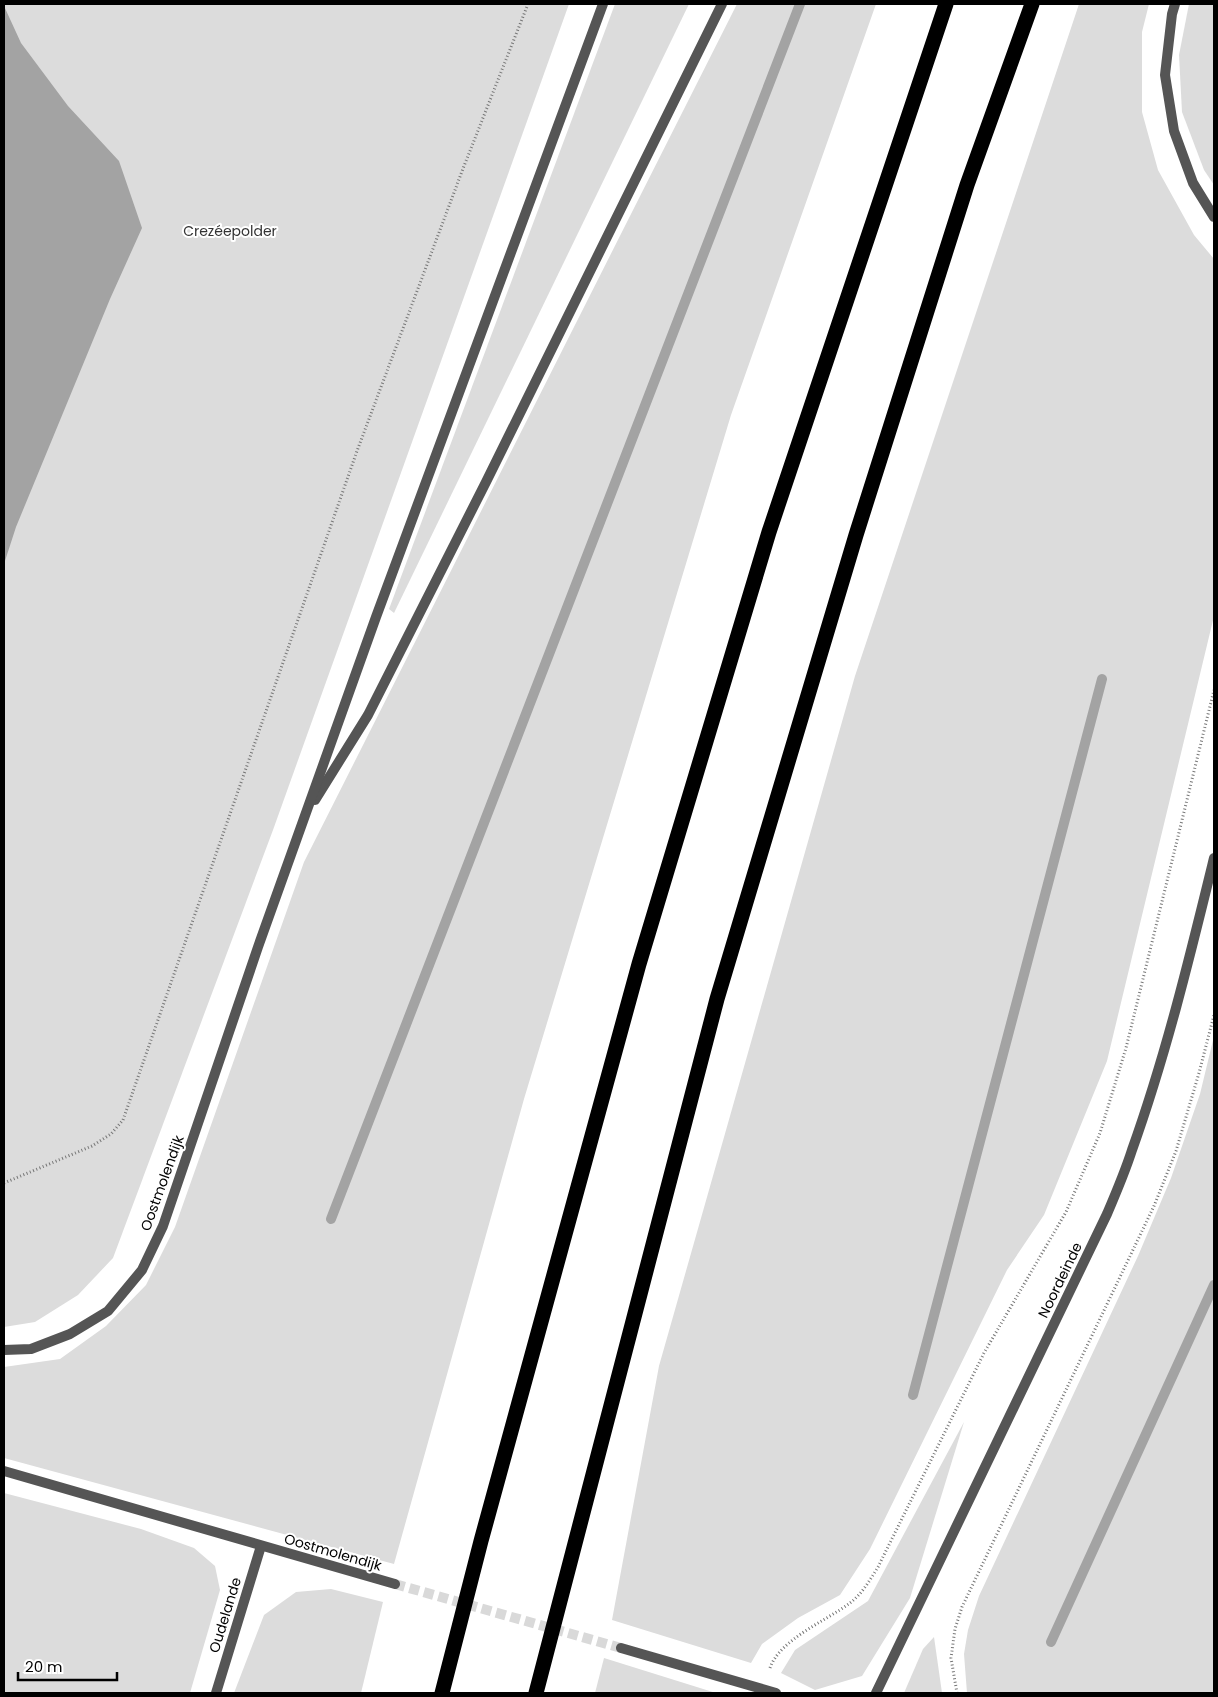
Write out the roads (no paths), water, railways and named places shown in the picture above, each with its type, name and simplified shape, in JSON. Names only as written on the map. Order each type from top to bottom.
[{"type":"highway","points":[[442,1693],[639,964],[769,532],[946,4]]},
{"type":"highway","points":[[536,1691],[717,1000],[856,535],[967,185],[1032,4]]},
{"type":"street","points":[[305,816],[380,607],[603,4]]},
{"type":"street","points":[[305,816],[368,715],[486,482],[722,4]]},
{"type":"street","points":[[1175,4],[1172,14],[1165,75],[1174,131],[1193,182],[1214,217]]},
{"type":"street","name":"Oostmolendijk","points":[[4,1350],[30,1349],[70,1334],[108,1311],[142,1270],[163,1226],[258,947],[305,816]]},
{"type":"street","name":"Noordeinde","points":[[876,1693],[1107,1214],[1132,1151],[1157,1076],[1178,1002],[1214,858]]},
{"type":"street","name":"Oostmolendijk","points":[[4,1471],[395,1584]]},
{"type":"street","name":"Oudelande","points":[[216,1693],[262,1546]]},
{"type":"street","points":[[621,1648],[776,1693]]},
{"type":"waterway","points":[[331,1219],[800,4]]},
{"type":"waterway","points":[[913,1395],[1102,679]]},
{"type":"waterway","points":[[1051,1642],[1214,1285]]},
{"type":"tunnel","points":[[395,1584],[621,1648]]},
{"type":"park label","name":"Crezéepolder","points":[[230,231]]}]
